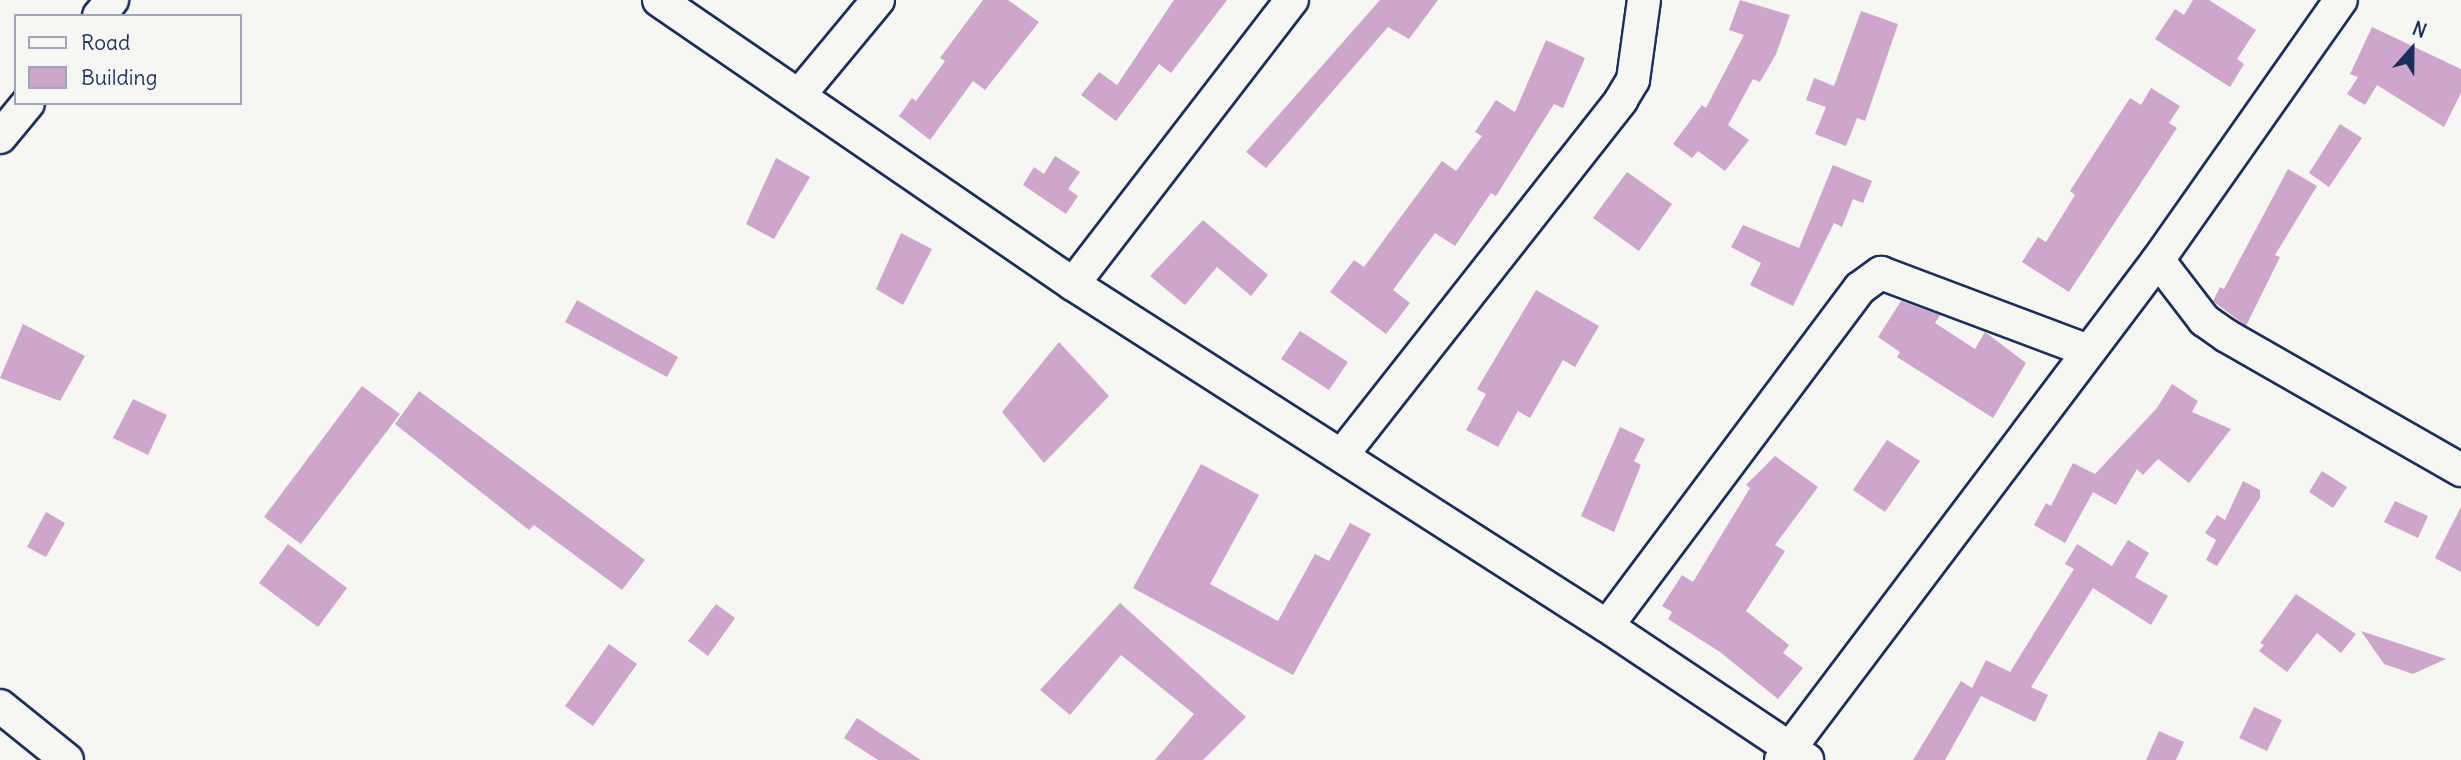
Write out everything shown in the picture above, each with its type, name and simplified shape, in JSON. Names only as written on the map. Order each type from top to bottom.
[{"type":"street","points":[[659,0],[800,94],[1073,284],[1607,626],[1792,756],[2158,260],[2341,0]]},
{"type":"street","points":[[800,94],[878,0]]},
{"type":"street","points":[[1073,284],[1292,0]]},
{"type":"street","points":[[1342,455],[1621,100],[1633,80],[1643,0]]},
{"type":"street","points":[[0,137],[26,105]]},
{"type":"street","points":[[2158,260],[2204,320],[2227,336],[2461,470]]},
{"type":"street","points":[[1607,626],[1860,288],[1881,273],[2089,351]]},
{"type":"street","points":[[0,706],[67,760]]},
{"type":"building","points":[[983,0],[1008,0],[1039,22],[985,90],[973,81],[930,140],[899,116],[912,98],[916,101],[945,61],[940,58]]},
{"type":"building","points":[[1174,0],[1227,0],[1171,73],[1159,64],[1116,121],[1081,95],[1099,72],[1117,85]]},
{"type":"building","points":[[1380,0],[1438,0],[1409,39],[1388,27],[1266,168],[1246,152]]},
{"type":"building","points":[[1740,0],[1790,15],[1776,54],[1760,82],[1753,79],[1728,125],[1749,140],[1725,171],[1698,151],[1692,158],[1673,144],[1702,105],[1706,108],[1744,35],[1729,30]]},
{"type":"building","points":[[2193,0],[2209,0],[2256,30],[2237,59],[2244,64],[2230,87],[2155,39],[2175,9],[2184,15]]},
{"type":"building","points":[[1861,11],[1898,24],[1865,121],[1857,118],[1846,146],[1815,134],[1826,107],[1806,100],[1814,78],[1834,86]]},
{"type":"building","points":[[2372,27],[2461,69],[2461,93],[2444,127],[2377,85],[2365,105],[2347,94],[2358,77],[2350,74]]},
{"type":"building","points":[[1546,40],[1585,58],[1563,108],[1554,104],[1496,196],[1491,193],[1455,246],[1435,233],[1393,290],[1410,303],[1386,334],[1330,292],[1354,260],[1364,267],[1442,161],[1456,171],[1482,136],[1475,132],[1496,100],[1515,112]]},
{"type":"building","points":[[2151,88],[2180,106],[2169,123],[2177,128],[2069,292],[2022,262],[2038,237],[2046,242],[2075,195],[2070,191],[2130,98],[2141,105]]},
{"type":"building","points":[[2340,124],[2362,138],[2329,187],[2309,173]]},
{"type":"building","points":[[1055,156],[1080,172],[1068,189],[1078,196],[1066,214],[1023,185],[1034,167],[1044,174]]},
{"type":"building","points":[[776,158],[810,177],[774,239],[746,224]]},
{"type":"building","points":[[1833,165],[1872,181],[1863,203],[1853,199],[1842,227],[1834,223],[1793,306],[1750,285],[1761,263],[1731,247],[1743,225],[1799,248]]},
{"type":"building","points":[[2288,169],[2317,186],[2275,255],[2280,257],[2246,326],[2213,301],[2220,287],[2224,289]]},
{"type":"building","points":[[1627,172],[1672,204],[1639,251],[1593,218]]},
{"type":"building","points":[[1203,220],[1268,275],[1251,296],[1217,267],[1185,305],[1150,276]]},
{"type":"building","points":[[901,233],[932,249],[903,305],[876,289]]},
{"type":"building","points":[[1536,290],[1599,326],[1575,367],[1563,360],[1530,418],[1518,411],[1498,447],[1466,430],[1486,394],[1477,389]]},
{"type":"building","points":[[577,300],[678,357],[667,377],[565,322]]},
{"type":"building","points":[[1901,301],[1940,315],[1935,323],[1975,349],[1985,332],[2026,363],[1993,418],[1897,357],[1900,352],[1878,337]]},
{"type":"building","points":[[23,324],[85,356],[60,401],[0,378]]},
{"type":"building","points":[[1300,331],[1348,362],[1329,390],[1281,359]]},
{"type":"building","points":[[1059,342],[1109,396],[1044,463],[1002,412]]},
{"type":"building","points":[[2172,384],[2198,401],[2192,412],[2231,429],[2189,483],[2158,459],[2143,475],[2137,469],[2116,505],[2093,492],[2065,543],[2034,525],[2046,503],[2051,506],[2073,463],[2095,474],[2157,408]]},
{"type":"building","points":[[362,386],[400,414],[301,544],[264,517]]},
{"type":"building","points":[[419,391],[645,560],[622,590],[534,525],[529,530],[395,424]]},
{"type":"building","points":[[133,399],[167,415],[148,455],[113,438]]},
{"type":"building","points":[[1620,427],[1645,439],[1634,461],[1641,465],[1614,532],[1581,516]]},
{"type":"building","points":[[1887,440],[1920,461],[1885,512],[1853,490]]},
{"type":"building","points":[[1775,456],[1818,487],[1775,545],[1785,551],[1746,611],[1789,645],[1783,653],[1803,668],[1778,699],[1720,652],[1668,619],[1672,612],[1662,606],[1682,575],[1693,582],[1750,488],[1746,485]]},
{"type":"building","points":[[1201,464],[1259,495],[1210,584],[1278,621],[1315,554],[1329,561],[1350,523],[1371,534],[1293,675],[1133,588]]},
{"type":"building","points":[[2322,471],[2347,487],[2333,508],[2309,492]]},
{"type":"building","points":[[2243,481],[2260,490],[2260,498],[2217,566],[2206,560],[2216,540],[2205,533],[2217,515],[2225,520]]},
{"type":"building","points":[[2395,501],[2428,516],[2418,538],[2384,522]]},
{"type":"building","points":[[2461,507],[2461,572],[2435,558]]},
{"type":"building","points":[[46,512],[65,523],[46,557],[27,547]]},
{"type":"building","points":[[2128,540],[2149,553],[2135,577],[2168,596],[2151,625],[2093,588],[2031,687],[2048,695],[2035,722],[1981,696],[1945,760],[1913,760],[1961,681],[1972,688],[1986,660],[2010,672],[2074,569],[2065,564],[2077,544],[2112,566]]},
{"type":"building","points":[[288,544],[347,588],[318,627],[259,583]]},
{"type":"building","points":[[2296,594],[2356,634],[2341,653],[2317,633],[2287,672],[2259,651],[2264,645],[2260,643]]},
{"type":"building","points":[[1120,603],[1246,717],[1203,760],[1155,760],[1194,714],[1121,655],[1070,715],[1040,690]]},
{"type":"building","points":[[716,604],[735,618],[708,656],[688,641]]},
{"type":"building","points":[[2361,631],[2446,659],[2413,674],[2384,664]]},
{"type":"building","points":[[609,644],[637,664],[593,726],[565,706]]},
{"type":"building","points":[[2254,707],[2282,720],[2267,751],[2239,738]]},
{"type":"building","points":[[857,718],[921,760],[878,760],[844,738]]},
{"type":"building","points":[[2159,731],[2184,742],[2176,760],[2146,760]]}]
